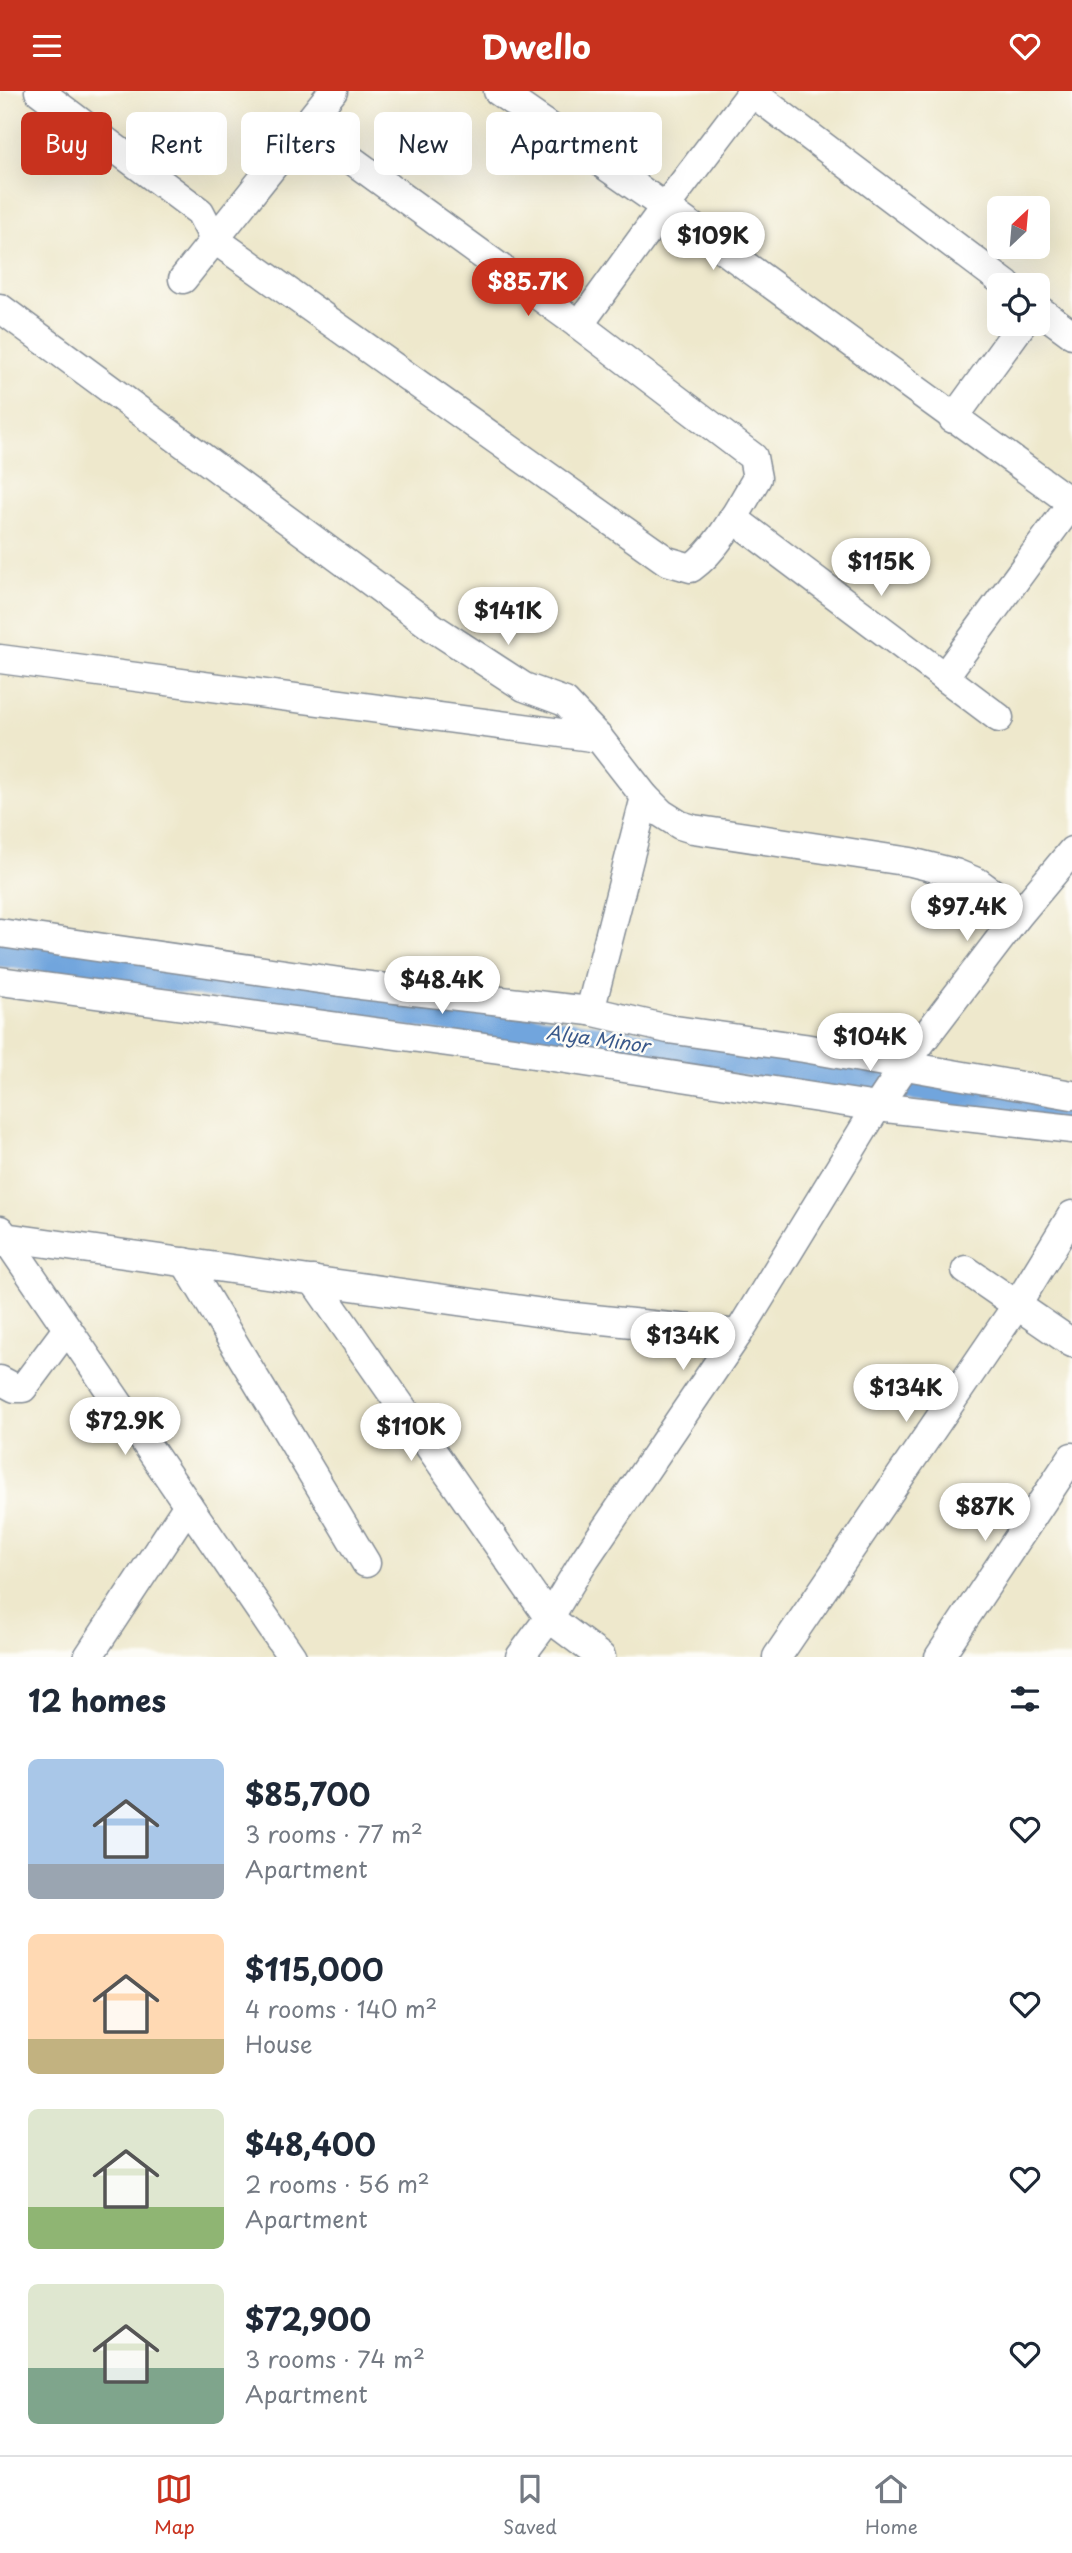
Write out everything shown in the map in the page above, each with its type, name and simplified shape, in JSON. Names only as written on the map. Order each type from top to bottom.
[{"type":"street","points":[[39,91],[200,212],[215,239],[667,561],[691,568],[701,560],[733,518],[757,478],[753,457],[579,325],[360,166]]},
{"type":"street","points":[[498,91],[665,207],[1072,503],[944,677]]},
{"type":"street","points":[[579,325],[752,91],[991,273]]},
{"type":"street","points":[[315,112],[328,93]]},
{"type":"street","points":[[183,279],[266,175]]},
{"type":"street","points":[[0,308],[435,629],[524,687],[565,702],[599,738],[646,797],[661,813],[680,825],[911,862],[955,873],[979,883],[994,894],[1016,918]]},
{"type":"street","points":[[1050,318],[1072,334]]},
{"type":"street","points":[[953,419],[1013,336]]},
{"type":"street","points":[[733,518],[999,718]]},
{"type":"street","points":[[0,659],[599,738]]},
{"type":"street","points":[[590,1011],[646,797]]},
{"type":"street","points":[[520,1657],[549,1618],[585,1559],[738,1334],[904,1067],[1016,918],[1072,851]]},
{"type":"street","points":[[0,933],[362,985],[590,1011],[668,1029],[804,1048],[1072,1095]]},
{"type":"street","points":[[0,981],[514,1051],[877,1107],[1072,1129]]},
{"type":"street","points":[[777,1657],[1017,1305],[1072,1215]]},
{"type":"street","points":[[1,1236],[565,1316],[738,1334]]},
{"type":"street","points":[[1,1236],[292,1657]]},
{"type":"street","points":[[185,1262],[366,1563]]},
{"type":"street","points":[[966,1270],[1072,1343]]},
{"type":"street","points":[[313,1280],[549,1618],[601,1657]]},
{"type":"street","points":[[0,1380],[15,1388],[23,1388],[67,1329]]},
{"type":"street","points":[[939,1657],[1072,1457]]},
{"type":"street","points":[[88,1657],[188,1505]]},
{"type":"waterway","name":"Alya Minor","points":[[0,952],[1072,1109]]}]
